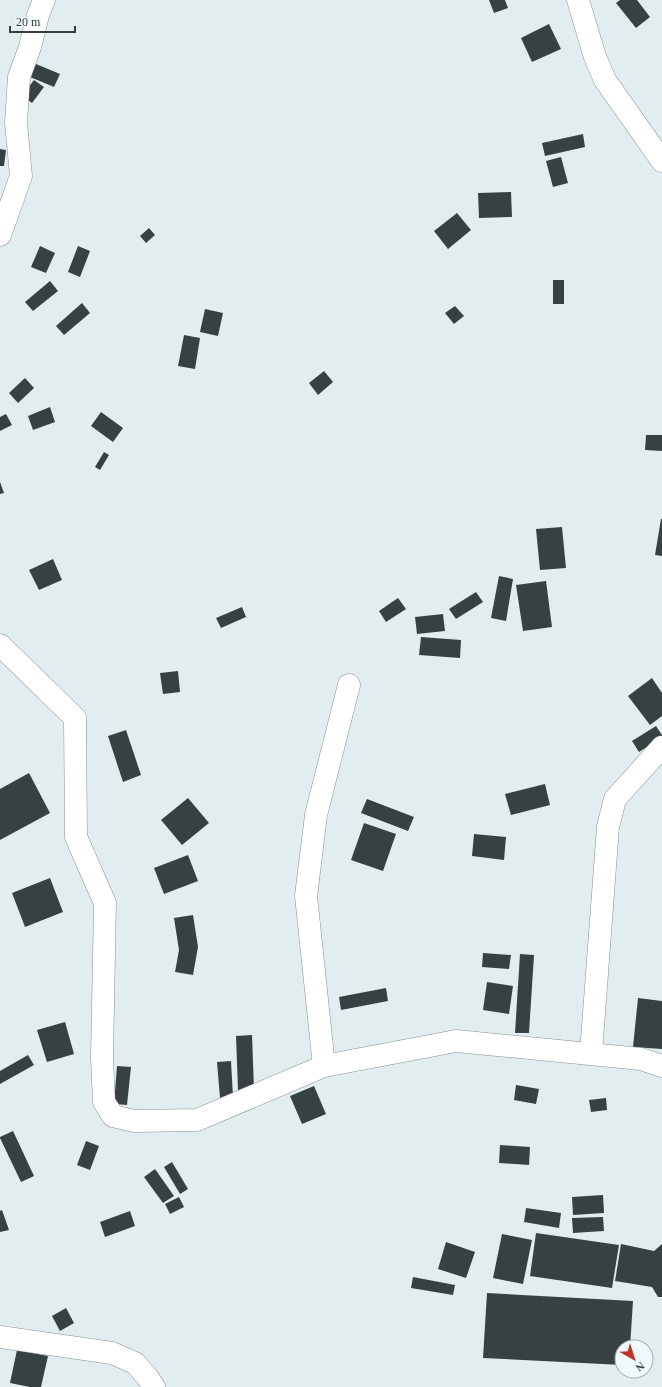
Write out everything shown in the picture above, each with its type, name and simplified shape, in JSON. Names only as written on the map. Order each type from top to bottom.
[{"type":"street","points":[[0,235],[21,176],[16,123],[19,77],[44,0]]},
{"type":"street","points":[[578,0],[595,57],[605,80],[662,162]]},
{"type":"street","points":[[0,645],[75,718],[76,837],[105,902],[102,1058],[104,1102],[113,1116],[134,1122],[197,1120],[324,1066],[456,1041],[642,1059],[662,1066]]},
{"type":"street","points":[[324,1066],[306,896],[316,815],[349,685]]},
{"type":"street","points":[[592,1053],[608,827],[616,799],[662,747]]},
{"type":"street","points":[[0,1337],[112,1353],[135,1363],[154,1387]]},
{"type":"building","points":[[489,0],[505,0],[508,8],[494,13]]},
{"type":"building","points":[[620,0],[637,0],[650,17],[636,28],[616,3]]},
{"type":"building","points":[[549,24],[561,49],[532,62],[521,38]]},
{"type":"building","points":[[36,64],[60,74],[54,87],[30,77]]},
{"type":"building","points":[[34,80],[44,87],[32,103],[22,96]]},
{"type":"building","points":[[583,134],[585,147],[545,156],[542,143]]},
{"type":"building","points":[[0,149],[6,150],[4,166],[0,166]]},
{"type":"building","points":[[561,157],[568,183],[553,187],[546,161]]},
{"type":"building","points":[[511,192],[512,217],[479,218],[478,193]]},
{"type":"building","points":[[457,213],[471,230],[448,249],[434,231]]},
{"type":"building","points":[[149,228],[155,235],[146,243],[140,236]]},
{"type":"building","points":[[40,246],[55,253],[46,273],[31,267]]},
{"type":"building","points":[[78,246],[90,251],[80,277],[68,272]]},
{"type":"building","points":[[553,280],[564,280],[564,304],[553,304]]},
{"type":"building","points":[[50,281],[58,291],[33,311],[25,302]]},
{"type":"building","points":[[82,303],[90,313],[64,335],[56,326]]},
{"type":"building","points":[[455,306],[464,316],[454,324],[445,313]]},
{"type":"building","points":[[205,309],[223,313],[218,336],[200,332]]},
{"type":"building","points":[[184,335],[200,338],[195,369],[178,366]]},
{"type":"building","points":[[324,371],[333,382],[318,395],[309,383]]},
{"type":"building","points":[[25,378],[34,388],[18,403],[9,393]]},
{"type":"building","points":[[50,407],[55,422],[33,430],[28,416]]},
{"type":"building","points":[[101,412],[123,428],[113,442],[91,426]]},
{"type":"building","points":[[6,414],[12,425],[0,431],[0,417]]},
{"type":"building","points":[[646,435],[662,435],[662,451],[645,450]]},
{"type":"building","points":[[104,452],[109,455],[100,470],[95,467]]},
{"type":"building","points":[[0,482],[4,493],[0,494]]},
{"type":"building","points":[[662,519],[662,556],[655,555]]},
{"type":"building","points":[[562,527],[566,568],[540,570],[536,529]]},
{"type":"building","points":[[53,559],[62,580],[39,590],[29,570]]},
{"type":"building","points":[[499,576],[513,579],[506,621],[491,618]]},
{"type":"building","points":[[546,581],[552,627],[523,631],[516,585]]},
{"type":"building","points":[[476,592],[483,602],[456,619],[449,609]]},
{"type":"building","points":[[398,598],[406,609],[386,622],[379,611]]},
{"type":"building","points":[[242,607],[246,617],[221,628],[216,618]]},
{"type":"building","points":[[443,614],[445,631],[417,634],[415,617]]},
{"type":"building","points":[[421,637],[461,640],[460,658],[419,655]]},
{"type":"building","points":[[178,671],[180,692],[163,694],[160,673]]},
{"type":"building","points":[[652,678],[662,693],[662,716],[650,725],[628,696]]},
{"type":"building","points":[[656,726],[662,737],[639,752],[632,741]]},
{"type":"building","points":[[126,730],[141,775],[123,782],[108,736]]},
{"type":"building","points":[[29,773],[50,813],[0,840],[0,789]]},
{"type":"building","points":[[545,784],[550,805],[511,815],[505,794]]},
{"type":"building","points":[[188,798],[209,823],[182,845],[161,820]]},
{"type":"building","points":[[367,799],[414,817],[408,831],[361,813]]},
{"type":"building","points":[[364,823],[396,834],[383,871],[351,860]]},
{"type":"building","points":[[474,834],[506,837],[504,860],[472,856]]},
{"type":"building","points":[[188,855],[198,881],[164,894],[154,868]]},
{"type":"building","points":[[50,878],[63,912],[25,927],[12,893]]},
{"type":"building","points":[[193,915],[198,947],[193,975],[175,972],[179,950],[174,918]]},
{"type":"building","points":[[483,953],[511,955],[509,969],[482,967]]},
{"type":"building","points":[[520,954],[534,955],[529,1033],[515,1033]]},
{"type":"building","points":[[487,982],[513,986],[509,1014],[483,1010]]},
{"type":"building","points":[[386,988],[388,1001],[341,1010],[339,997]]},
{"type":"building","points":[[638,998],[662,1001],[662,1049],[633,1047]]},
{"type":"building","points":[[65,1022],[74,1054],[47,1062],[37,1030]]},
{"type":"building","points":[[252,1035],[254,1089],[238,1090],[236,1036]]},
{"type":"building","points":[[28,1055],[34,1065],[0,1084],[0,1071]]},
{"type":"building","points":[[231,1061],[233,1097],[220,1098],[217,1062]]},
{"type":"building","points":[[117,1066],[131,1067],[127,1105],[114,1104]]},
{"type":"building","points":[[516,1085],[539,1089],[536,1104],[514,1100]]},
{"type":"building","points":[[314,1086],[326,1114],[302,1124],[290,1096]]},
{"type":"building","points":[[606,1098],[607,1110],[591,1112],[589,1100]]},
{"type":"building","points":[[13,1131],[34,1176],[21,1182],[0,1138]]},
{"type":"building","points":[[86,1141],[99,1146],[90,1170],[77,1165]]},
{"type":"building","points":[[500,1145],[530,1147],[529,1165],[499,1163]]},
{"type":"building","points":[[172,1162],[188,1189],[180,1194],[164,1167]]},
{"type":"building","points":[[155,1169],[174,1196],[163,1203],[144,1177]]},
{"type":"building","points":[[603,1195],[604,1213],[573,1215],[572,1197]]},
{"type":"building","points":[[179,1197],[184,1207],[170,1214],[165,1204]]},
{"type":"building","points":[[526,1208],[561,1213],[559,1228],[524,1222]]},
{"type":"building","points":[[2,1210],[9,1230],[0,1232],[0,1211]]},
{"type":"building","points":[[130,1211],[135,1226],[105,1237],[100,1222]]},
{"type":"building","points":[[603,1217],[604,1231],[573,1233],[572,1218]]},
{"type":"building","points":[[536,1233],[619,1245],[612,1288],[530,1276]]},
{"type":"building","points":[[502,1234],[532,1240],[523,1284],[493,1278]]},
{"type":"building","points":[[446,1242],[475,1252],[466,1278],[438,1269]]},
{"type":"building","points":[[621,1244],[654,1251],[662,1244],[662,1297],[658,1297],[652,1287],[615,1281]]},
{"type":"building","points":[[413,1277],[455,1285],[453,1295],[411,1288]]},
{"type":"building","points":[[487,1293],[633,1301],[631,1339],[614,1339],[614,1365],[483,1358]]},
{"type":"building","points":[[66,1308],[74,1323],[60,1331],[52,1316]]},
{"type":"building","points":[[17,1350],[48,1356],[41,1387],[30,1387],[10,1383]]}]
